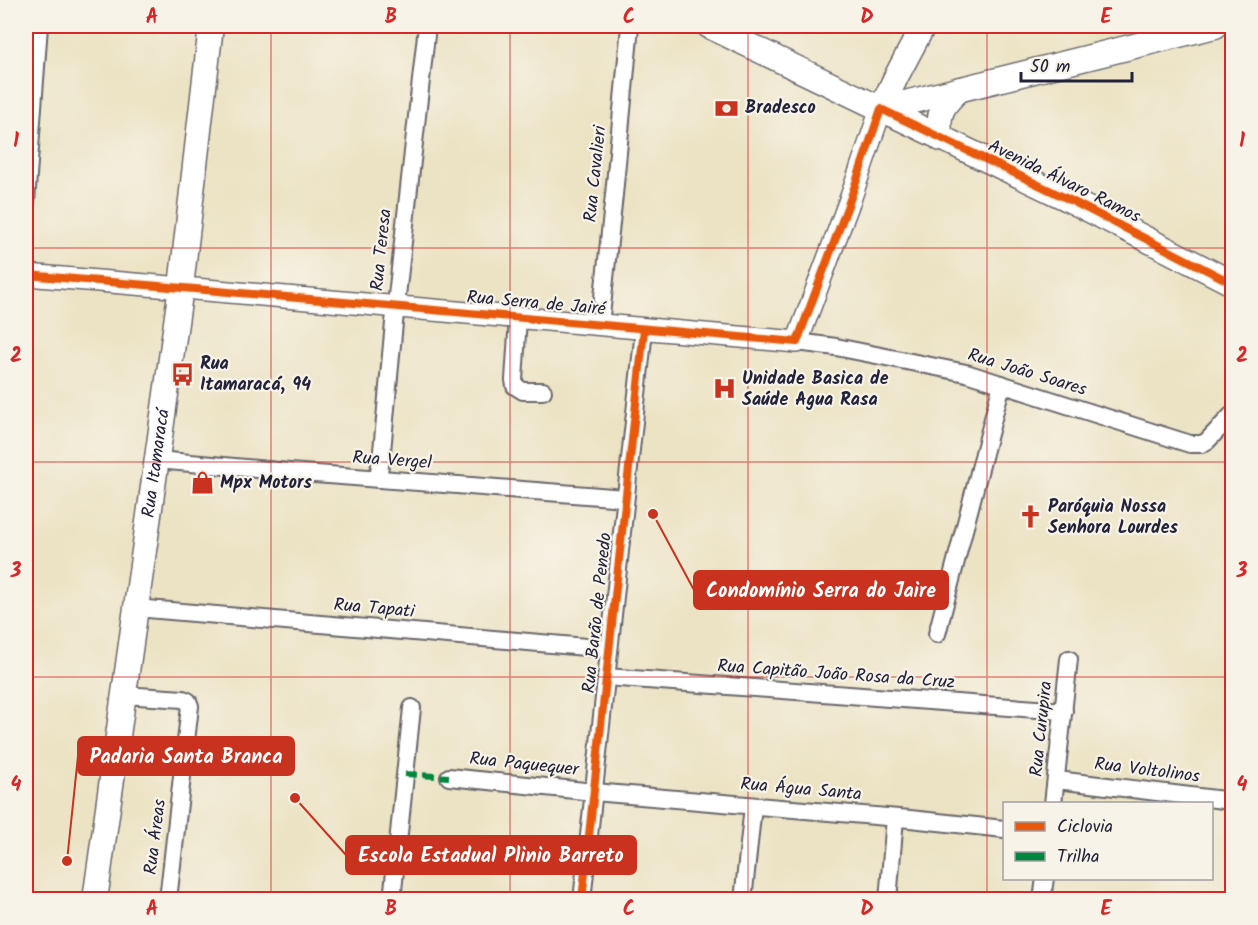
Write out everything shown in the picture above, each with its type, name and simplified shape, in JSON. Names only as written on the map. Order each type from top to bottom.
[{"type":"main road","name":"Rua Itamaracá","points":[[95,900],[181,287],[211,26]]},
{"type":"main road","name":"Avenida Álvaro Ramos","points":[[710,26],[1068,199],[1233,283]]},
{"type":"main road","points":[[881,109],[922,26]]},
{"type":"main road","points":[[881,109],[1215,26]]},
{"type":"main road","points":[[941,139],[939,116],[942,108],[960,89]]},
{"type":"street","points":[[26,202],[39,26]]},
{"type":"street","name":"Rua Teresa","points":[[378,479],[427,26]]},
{"type":"street","name":"Rua Cavalieri","points":[[600,325],[630,26]]},
{"type":"street","points":[[796,342],[851,197],[881,109]]},
{"type":"street","name":"Rua Serra de Jairé","points":[[26,274],[796,342]]},
{"type":"street","points":[[518,318],[515,386],[523,391],[543,391]]},
{"type":"street","name":"Rua Barão de Penedo","points":[[582,900],[644,330]]},
{"type":"street","name":"Rua João Soares","points":[[796,342],[836,347],[966,373],[1196,445],[1207,441],[1233,415]]},
{"type":"street","points":[[937,634],[1002,384]]},
{"type":"street","name":"Rua Vergel","points":[[157,460],[625,498]]},
{"type":"street","name":"Rua Tapati","points":[[136,608],[609,649]]},
{"type":"street","name":"Rua Curupira","points":[[1053,802],[1070,659]]},
{"type":"street","name":"Rua Capitão João Rosa da Cruz","points":[[606,677],[1064,711]]},
{"type":"street","name":"Rua Áreas","points":[[124,695],[183,699],[188,701],[190,706],[168,900]]},
{"type":"street","points":[[392,900],[412,708]]},
{"type":"street","name":"Rua Paquequer","points":[[449,777],[594,792]]},
{"type":"street","name":"Rua Voltolinos","points":[[1057,780],[1233,801]]},
{"type":"street","name":"Rua Água Santa","points":[[594,792],[1003,829]]},
{"type":"street","points":[[743,900],[753,806]]},
{"type":"street","points":[[888,900],[895,818]]},
{"type":"street","points":[[1042,900],[1045,880]]},
{"type":"marked path","points":[[405,774],[449,777]]},
{"type":"cycle path","points":[[26,275],[797,342],[881,109],[1068,199],[1232,283]]},
{"type":"cycle path","points":[[582,900],[644,330]]},
{"type":"place","name":"Bradesco","points":[[727,108]]},
{"type":"place","name":"Rua Itamaracá, 94","points":[[182,374]]},
{"type":"place","name":"Unidade Basica de Saúde Agua Rasa","points":[[724,389]]},
{"type":"place","name":"Mpx Motors","points":[[202,483]]},
{"type":"place","name":"Condomínio Serra do Jaire","points":[[653,514]]},
{"type":"place","name":"Paróquia Nossa Senhora Lourdes","points":[[1030,517]]},
{"type":"place","name":"Escola Estadual Plinio Barreto","points":[[295,798]]},
{"type":"place","name":"Padaria Santa Branca","points":[[67,861]]}]
